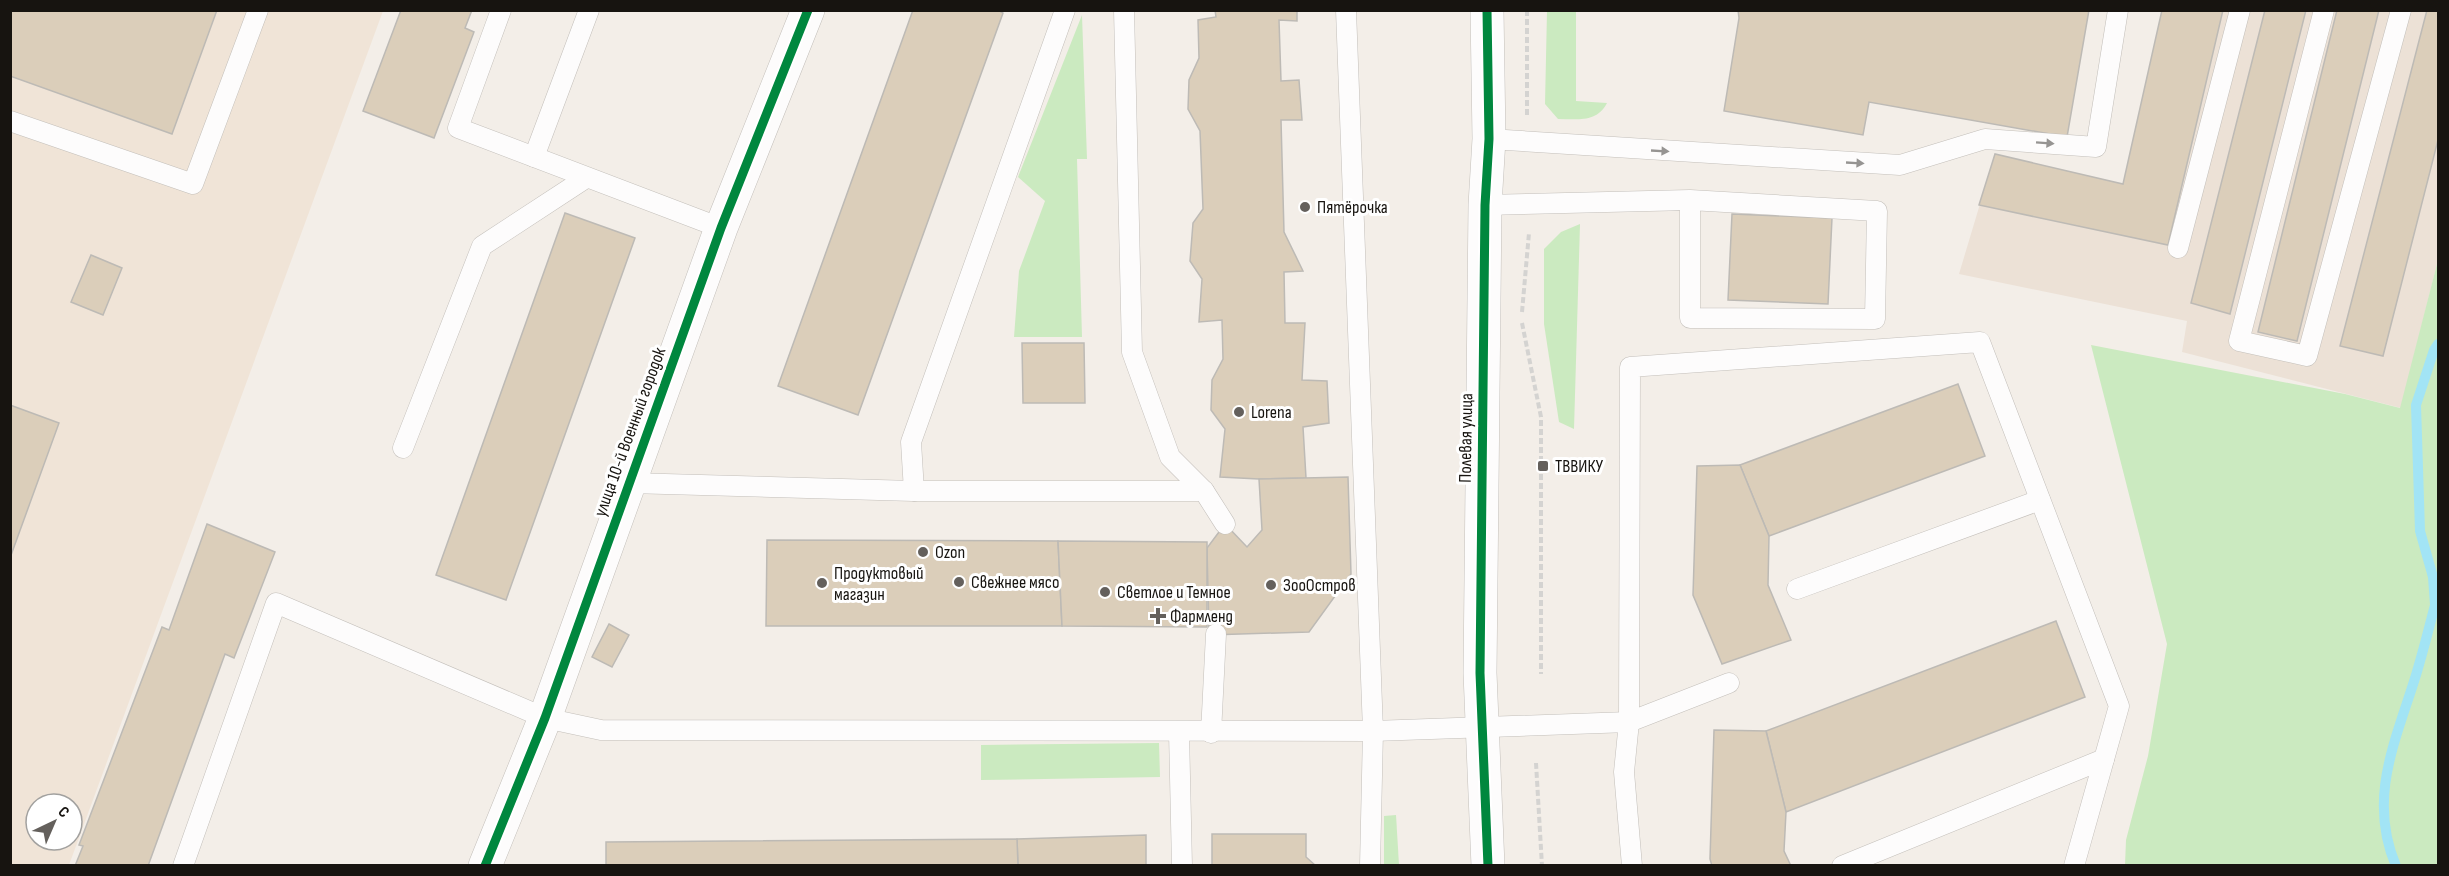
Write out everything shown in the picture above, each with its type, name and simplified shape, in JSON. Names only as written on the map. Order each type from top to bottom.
[{"type":"street","name":"улица 10-й Военный городок","points":[[485,866],[545,718],[721,228],[808,10]]},
{"type":"street","name":"Полевая улица","points":[[1486,10],[1489,139],[1485,205],[1480,673],[1488,866]]},
{"type":"lane","points":[[10,121],[194,184],[258,10]]},
{"type":"lane","points":[[501,10],[459,128],[721,228]]},
{"type":"lane","points":[[534,157],[589,10]]},
{"type":"lane","points":[[914,491],[911,442],[1065,10]]},
{"type":"lane","points":[[1125,10],[1132,352],[1170,457],[1204,491],[1225,524]]},
{"type":"lane","points":[[1346,10],[1373,731],[1370,866]]},
{"type":"lane","points":[[1489,139],[1900,165],[1985,139],[2096,147],[2118,10]]},
{"type":"lane","points":[[2178,248],[2240,10]]},
{"type":"lane","points":[[2324,10],[2239,341],[2307,356],[2401,10]]},
{"type":"lane","points":[[403,448],[482,246],[586,178]]},
{"type":"lane","points":[[1485,205],[1690,200],[1876,211],[1875,320],[1690,318],[1690,200]]},
{"type":"lane","points":[[1632,866],[1624,772],[1629,722],[1630,367],[1980,342],[2119,706],[2074,866]]},
{"type":"lane","points":[[629,483],[914,491],[1204,491]]},
{"type":"lane","points":[[1797,589],[2040,500]]},
{"type":"lane","points":[[183,866],[276,603],[545,718],[601,730],[1373,731],[1629,722],[1729,683]]},
{"type":"lane","points":[[1211,732],[1216,634]]},
{"type":"lane","points":[[1179,732],[1182,866]]},
{"type":"lane","points":[[1842,866],[2103,759]]},
{"type":"path","points":[[1527,10],[1527,142]]},
{"type":"path","points":[[1531,204],[1521,322],[1541,417],[1541,674]]},
{"type":"path","points":[[1536,763],[1542,866]]},
{"type":"shaded area","points":[[10,11],[383,11],[84,824],[84,792],[24,792],[24,852],[74,852],[69,865],[11,865]]},
{"type":"shaded area","points":[[2162,11],[2438,11],[2438,260],[2401,408],[2182,352],[2187,321],[1959,274],[1995,154],[2123,184]]},
{"type":"green space","points":[[1547,11],[1576,11],[1576,101],[1607,103],[1598,114],[1592,117],[1558,119],[1545,104]]},
{"type":"green space","points":[[1082,15],[1087,159],[1077,159],[1082,337],[1014,337],[1019,271],[1045,201],[1018,177]]},
{"type":"green space","points":[[1580,224],[1574,429],[1559,422],[1544,324],[1544,249],[1561,232]]},
{"type":"green space","points":[[2438,260],[2438,865],[2125,865],[2126,840],[2148,756],[2167,644],[2091,345],[2345,394],[2400,408]]},
{"type":"green space","points":[[1159,743],[1160,777],[981,780],[981,745]]},
{"type":"green space","points":[[1396,815],[1399,865],[1384,865],[1384,816]]},
{"type":"building","points":[[10,10],[217,10],[172,134],[10,76]]},
{"type":"building","points":[[401,10],[472,10],[465,28],[474,32],[434,138],[363,111]]},
{"type":"building","points":[[913,10],[998,10],[1003,13],[858,415],[778,386]]},
{"type":"building","points":[[1215,10],[1297,10],[1297,21],[1279,20],[1281,81],[1299,80],[1302,120],[1281,120],[1284,232],[1303,271],[1284,272],[1285,323],[1305,323],[1302,380],[1327,381],[1329,423],[1303,427],[1306,478],[1220,477],[1225,429],[1211,410],[1212,380],[1223,359],[1222,320],[1199,322],[1202,279],[1190,261],[1193,223],[1203,209],[1200,131],[1188,109],[1189,80],[1199,58],[1198,20],[1216,17]]},
{"type":"building","points":[[1738,10],[2089,10],[2067,137],[1869,102],[1863,135],[1724,111],[1739,18]]},
{"type":"building","points":[[2162,10],[2223,10],[2168,245],[1979,205],[1995,154],[2123,184]]},
{"type":"building","points":[[2265,10],[2306,10],[2230,314],[2191,303]]},
{"type":"building","points":[[2337,10],[2379,10],[2297,341],[2258,332]]},
{"type":"building","points":[[2427,10],[2438,10],[2438,140],[2383,356],[2340,346]]},
{"type":"building","points":[[565,213],[635,238],[506,600],[436,575]]},
{"type":"building","points":[[1732,214],[1832,218],[1828,304],[1728,300]]},
{"type":"building","points":[[91,255],[122,268],[103,315],[71,302]]},
{"type":"building","points":[[1022,343],[1084,343],[1085,403],[1023,403]]},
{"type":"building","points":[[1958,384],[1985,456],[1769,536],[1740,465]]},
{"type":"building","points":[[10,405],[59,423],[10,558]]},
{"type":"building","points":[[1740,465],[1769,536],[1768,585],[1791,640],[1722,664],[1693,595],[1697,466]]},
{"type":"building","points":[[1348,477],[1351,574],[1309,632],[1209,635],[1207,548],[1225,524],[1247,547],[1262,530],[1259,479]]},
{"type":"building","points":[[207,524],[275,552],[234,658],[225,654],[148,866],[75,866],[81,852],[84,852],[84,832],[162,627],[169,630]]},
{"type":"building","points":[[767,540],[1058,541],[1062,626],[766,626]]},
{"type":"building","points":[[1058,541],[1207,542],[1207,627],[1062,626]]},
{"type":"building","points":[[2056,621],[2085,697],[1786,812],[1766,731]]},
{"type":"building","points":[[609,624],[629,635],[612,667],[592,657]]},
{"type":"building","points":[[1714,730],[1766,731],[1786,812],[1784,851],[1791,866],[1712,866],[1710,859]]},
{"type":"building","points":[[1212,834],[1306,834],[1306,857],[1316,866],[1212,866]]},
{"type":"building","points":[[1146,835],[1146,866],[1018,866],[1017,839]]},
{"type":"building","points":[[1017,839],[1018,866],[606,866],[606,842]]},
{"type":"waterway","points":[[2396,866],[2388,841],[2384,817],[2384,793],[2393,746],[2419,666],[2435,605],[2433,577],[2420,531],[2416,405],[2438,344]]},
{"type":"cycle path","points":[[485,866],[545,718],[721,228],[808,10]]},
{"type":"cycle path","points":[[1487,10],[1489,139],[1485,205],[1480,673],[1488,866]]},
{"type":"place","name":"Пятёрочка","points":[[1305,207]]},
{"type":"place","name":"Lorena","points":[[1239,412]]},
{"type":"place","name":"ТВВИКУ","points":[[1543,466]]},
{"type":"place","name":"Ozon","points":[[923,552]]},
{"type":"place","name":"Свежнее мясо","points":[[959,582]]},
{"type":"place","name":"Продуктовый магазин","points":[[822,583]]},
{"type":"place","name":"ЗооОстров","points":[[1271,585]]},
{"type":"place","name":"Светлое и Темное","points":[[1105,592]]},
{"type":"place","name":"Фармленд","points":[[1158,616]]}]
